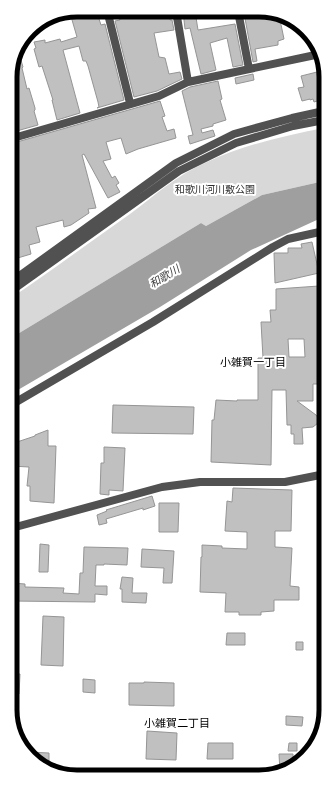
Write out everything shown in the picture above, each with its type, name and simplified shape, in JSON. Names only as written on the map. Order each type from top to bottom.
[{"type":"street","points":[[109,17],[130,103]]},
{"type":"street","points":[[177,17],[188,82]]},
{"type":"street","points":[[239,17],[249,70]]},
{"type":"street","points":[[17,138],[130,103],[159,96],[188,82],[314,55]]},
{"type":"street","points":[[17,278],[176,163],[234,134],[319,112]]},
{"type":"street","points":[[17,288],[179,171],[236,143],[293,126],[319,121]]},
{"type":"street","points":[[17,401],[153,322],[273,247],[288,240],[319,232]]},
{"type":"street","points":[[17,527],[162,487],[200,482],[285,482],[319,475]]},
{"type":"green space","name":"和歌川河川敷公園","points":[[319,129],[319,182],[262,195],[206,226],[201,223],[17,334],[17,294],[130,214],[175,180],[195,168],[234,151],[278,138]]},
{"type":"water","name":"和歌川","points":[[319,182],[319,219],[251,250],[160,307],[17,390],[17,334],[201,223],[206,226],[262,195]]},
{"type":"building","points":[[98,17],[101,25],[105,24],[124,100],[97,108],[99,107],[98,102],[88,66],[86,61],[83,61],[79,46],[63,50],[80,113],[57,120],[53,100],[42,66],[39,67],[34,49],[36,48],[34,42],[45,40],[45,43],[60,39],[61,42],[77,37],[71,18]]},
{"type":"building","points":[[119,17],[169,17],[170,20],[172,20],[174,30],[154,33],[159,57],[165,58],[169,74],[180,72],[182,79],[157,91],[134,97],[115,21],[120,20]]},
{"type":"building","points":[[184,17],[196,17],[198,30],[235,24],[243,65],[233,67],[227,38],[210,43],[216,70],[201,74],[190,28],[185,29]]},
{"type":"building","points":[[245,17],[270,18],[280,21],[284,39],[278,41],[278,45],[255,49],[257,61],[253,62]]},
{"type":"building","points":[[20,58],[27,89],[29,88],[38,125],[17,131],[17,73]]},
{"type":"building","points":[[318,72],[319,100],[314,102],[313,99],[310,99],[302,101],[298,88],[304,87],[301,76]]},
{"type":"building","points":[[253,74],[254,80],[236,84],[235,78]]},
{"type":"building","points":[[218,81],[222,99],[220,100],[226,120],[213,124],[213,126],[201,129],[202,133],[213,130],[215,136],[190,144],[188,136],[193,135],[182,91],[190,87]]},
{"type":"building","points":[[160,101],[165,116],[162,117],[167,131],[174,129],[176,138],[126,154],[121,138],[106,142],[111,159],[103,161],[112,178],[115,176],[119,183],[116,185],[120,192],[108,198],[84,154],[82,155],[96,208],[88,209],[89,213],[71,225],[64,227],[63,220],[36,227],[40,242],[29,245],[31,254],[17,258],[17,142]]},
{"type":"building","points":[[312,242],[319,273],[275,283],[274,253],[288,253],[288,248],[302,248],[301,244]]},
{"type":"building","points":[[319,286],[319,384],[313,384],[313,401],[297,401],[316,415],[319,419],[318,423],[313,427],[302,428],[303,444],[294,444],[294,434],[291,434],[291,425],[287,425],[286,390],[272,390],[271,465],[211,462],[212,420],[214,420],[216,400],[258,400],[258,358],[263,358],[261,322],[271,322],[270,310],[276,310],[276,289]],"holes":[[[288,339],[304,339],[305,357],[289,357]]]},
{"type":"building","points":[[113,405],[194,407],[193,434],[112,433]]},
{"type":"building","points":[[48,430],[48,446],[56,446],[54,503],[30,501],[30,486],[27,486],[29,467],[17,466],[17,442]]},
{"type":"building","points":[[104,447],[125,448],[123,491],[109,490],[109,495],[100,494],[101,463],[104,463]]},
{"type":"building","points":[[233,488],[292,490],[291,531],[275,531],[275,547],[292,548],[290,586],[299,587],[299,600],[274,600],[274,611],[261,612],[261,615],[239,615],[239,612],[225,612],[226,593],[200,592],[202,545],[222,546],[222,548],[247,549],[247,532],[225,531],[227,501],[232,502]]},
{"type":"building","points":[[152,496],[155,506],[106,519],[107,523],[99,525],[97,515],[107,511],[106,510]]},
{"type":"building","points":[[159,503],[179,503],[178,532],[159,532]]},
{"type":"building","points":[[40,544],[49,545],[48,572],[39,572]]},
{"type":"building","points":[[84,547],[128,548],[127,565],[96,565],[95,586],[107,586],[107,595],[95,594],[95,602],[17,601],[17,583],[25,584],[25,587],[64,588],[63,593],[79,594],[80,573],[83,573]]},
{"type":"building","points":[[142,549],[174,551],[172,583],[163,583],[164,568],[141,567]]},
{"type":"building","points":[[122,577],[133,578],[132,593],[147,593],[146,603],[122,602],[122,589],[120,589]]},
{"type":"building","points":[[43,616],[64,617],[63,666],[41,665]]},
{"type":"building","points":[[227,633],[245,633],[245,645],[226,645]]},
{"type":"building","points":[[296,642],[303,642],[303,650],[296,650]]},
{"type":"building","points":[[17,674],[20,674],[19,694],[17,694]]},
{"type":"building","points":[[83,679],[95,680],[95,693],[83,692]]},
{"type":"building","points":[[129,683],[174,683],[174,706],[129,705]]},
{"type":"building","points":[[286,716],[303,717],[302,726],[286,725]]},
{"type":"building","points":[[147,731],[177,733],[176,760],[146,759]]},
{"type":"building","points":[[208,743],[233,743],[233,759],[207,759]]},
{"type":"building","points":[[289,743],[297,743],[297,751],[288,751]]},
{"type":"building","points":[[35,752],[49,753],[49,762],[44,760]]},
{"type":"building","points":[[279,754],[293,754],[293,759],[280,766]]},
{"type":"district","name":"小雑賀一丁目","points":[[253,361]]},
{"type":"district","name":"小雑賀二丁目","points":[[177,722]]}]
